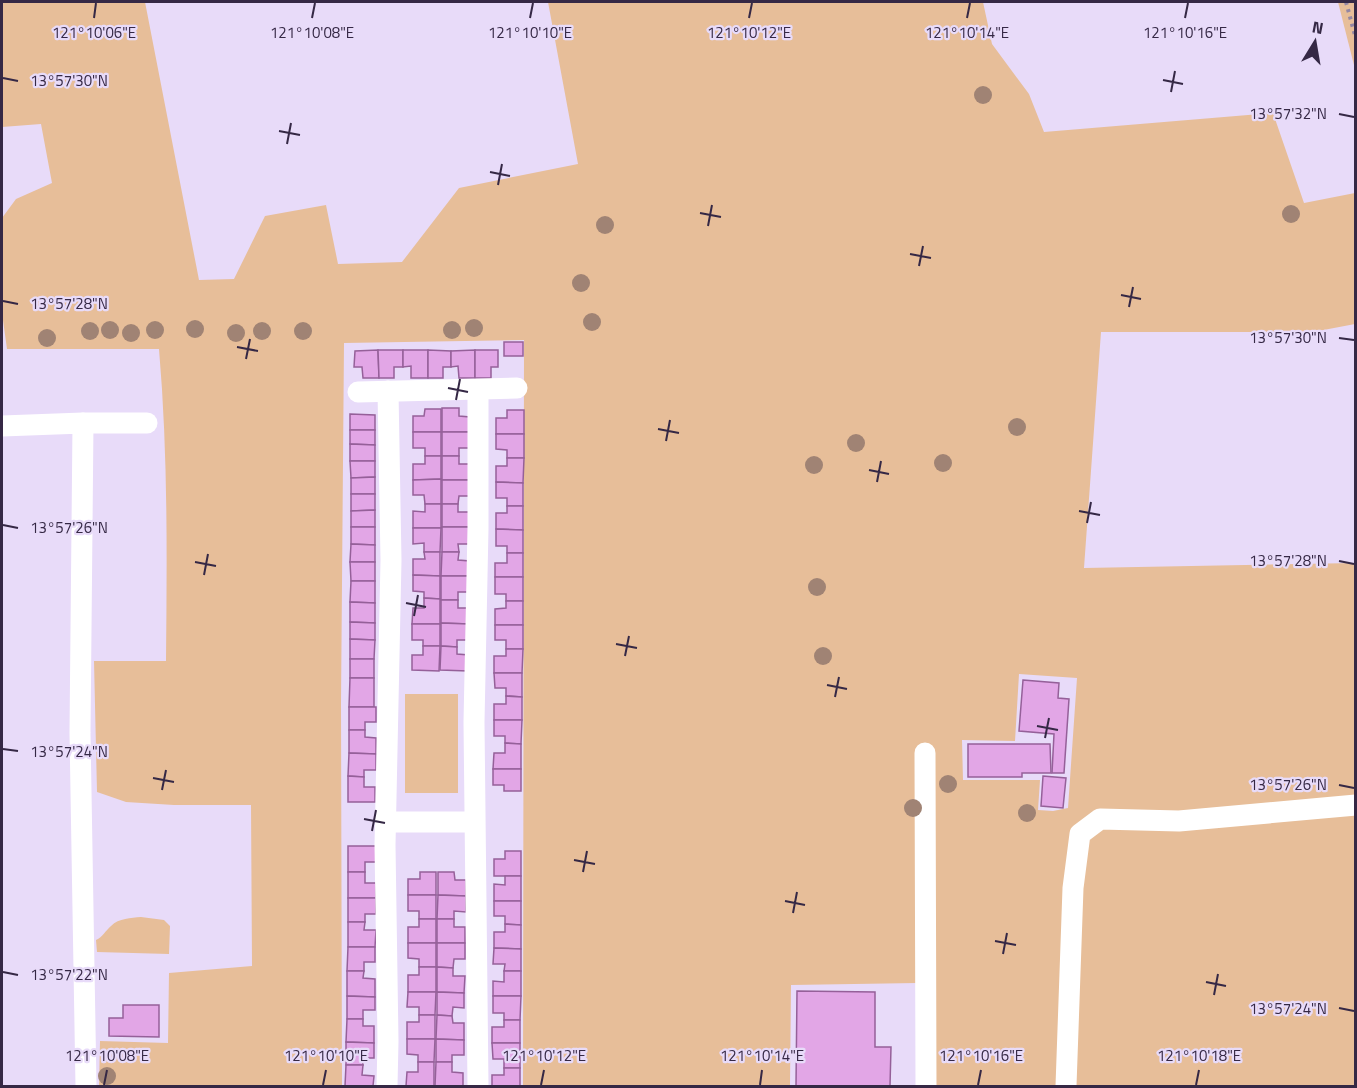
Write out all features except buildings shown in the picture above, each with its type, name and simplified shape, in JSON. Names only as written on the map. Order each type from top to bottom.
[{"type":"street","points":[[358,392],[517,388]]},
{"type":"street","points":[[477,1086],[474,822],[478,390]]},
{"type":"street","points":[[387,1086],[386,822],[391,560],[388,391]]},
{"type":"street","points":[[83,423],[80,733],[86,1086]]},
{"type":"street","points":[[2,426],[147,423]]},
{"type":"street","points":[[925,753],[926,1086]]},
{"type":"street","points":[[1066,1086],[1073,888],[1080,834],[1100,819],[1179,821],[1356,805]]},
{"type":"street","points":[[386,822],[474,822]]},
{"type":"path","points":[[1346,2],[1356,39]]},
{"type":"shaded area","points":[[2,2],[145,2],[199,280],[234,279],[265,216],[326,205],[338,264],[402,262],[459,188],[578,164],[548,2],[983,2],[992,44],[1029,94],[1044,132],[1273,113],[1304,203],[1355,193],[1355,324],[1313,332],[1101,332],[1084,568],[1355,563],[1355,1086],[936,1086],[936,941],[917,983],[791,985],[790,1086],[523,1086],[524,340],[344,343],[341,703],[342,1086],[99,1086],[100,1041],[168,1043],[169,973],[252,966],[251,805],[174,805],[126,802],[97,792],[94,661],[166,661],[167,544],[159,349],[7,349],[2,313],[2,218],[16,199],[52,183],[41,124],[2,127]],"holes":[[[1019,674],[1077,678],[1068,808],[1053,811],[1038,810],[1040,780],[963,780],[962,740],[1015,741]]]},
{"type":"shaded area","points":[[1338,2],[1355,2],[1355,69]]},
{"type":"shaded area","points":[[405,694],[458,694],[458,793],[405,793]]},
{"type":"shaded area","points":[[141,917],[164,920],[170,926],[169,954],[97,952],[96,940],[114,923]]}]
